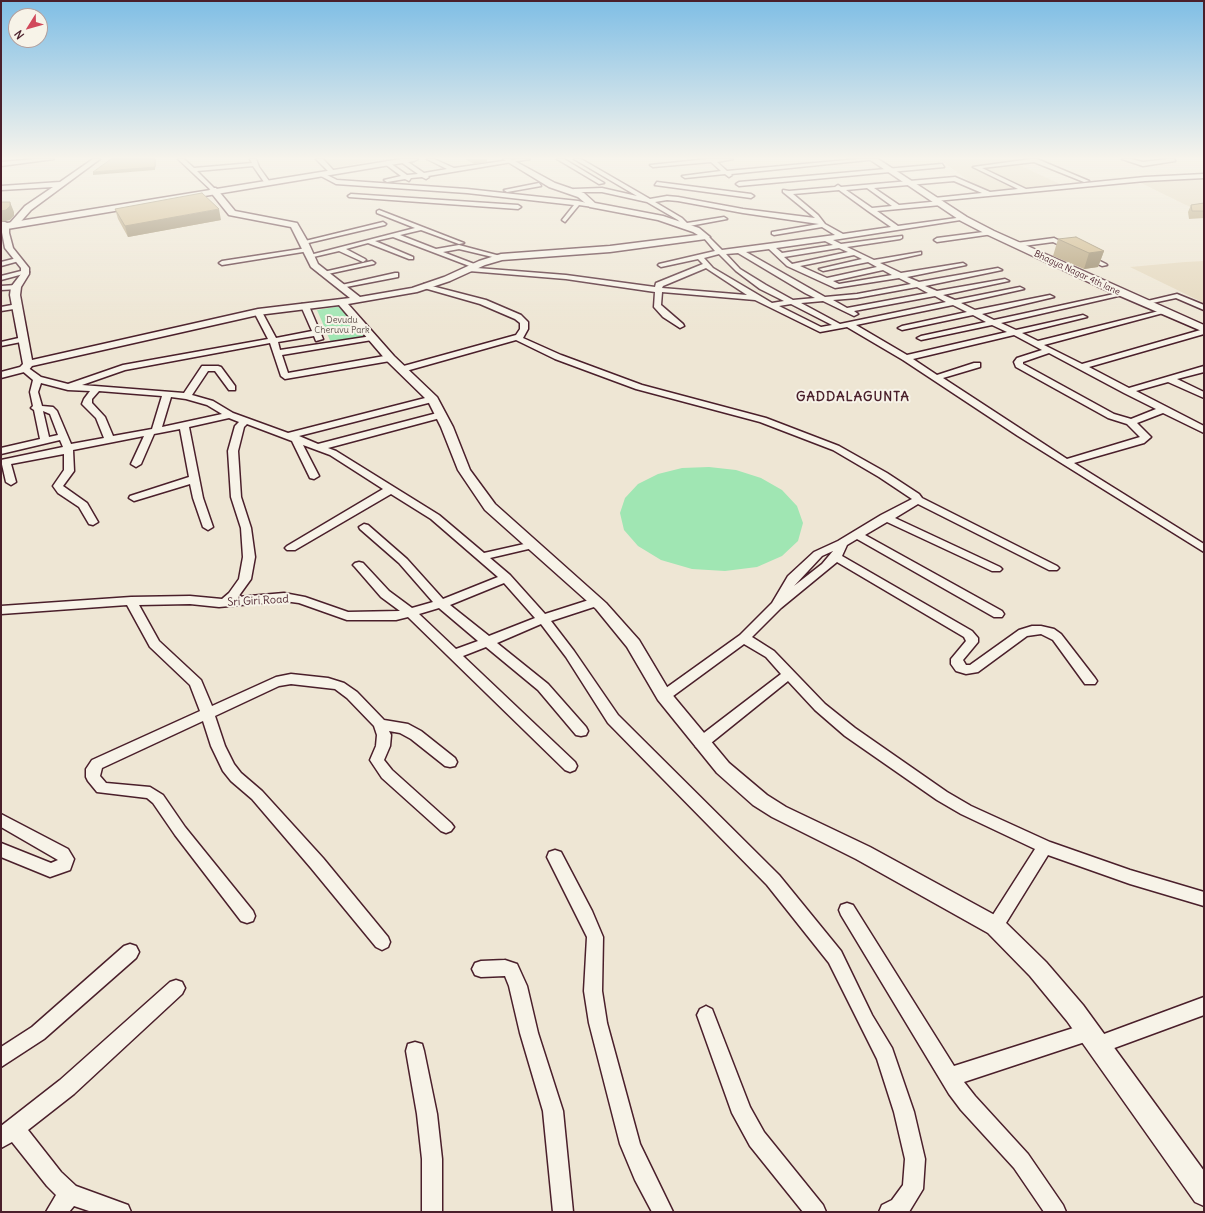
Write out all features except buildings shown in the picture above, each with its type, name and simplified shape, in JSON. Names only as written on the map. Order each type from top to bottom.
[{"type":"main road","points":[[7,225],[59,216]]},
{"type":"main road","name":"Bhagya Nagar 4th lane","points":[[960,216],[991,233],[1204,330]]},
{"type":"street","points":[[19,216],[7,225],[4,233],[8,248],[25,268],[25,272],[16,287],[15,295],[23,339],[26,367],[38,379],[68,387],[187,396],[210,403],[230,415],[245,421],[333,452],[435,518],[506,578],[543,619],[570,654],[613,719],[773,880],[835,957],[888,1062],[904,1112],[915,1159],[913,1189],[898,1208],[889,1212]]},
{"type":"street","points":[[26,221],[31,216]]},
{"type":"street","points":[[245,216],[294,225],[314,265],[347,296],[372,338],[396,364],[433,399],[464,470],[490,507],[596,602],[633,644],[664,696],[701,744],[723,768],[760,800],[779,812],[959,905],[995,926],[1038,969],[1093,1039],[1204,1193]]},
{"type":"street","points":[[388,216],[461,243]]},
{"type":"street","points":[[565,220],[568,216]]},
{"type":"street","points":[[648,216],[686,225],[724,219]]},
{"type":"street","points":[[672,216],[706,237],[738,270],[763,287],[792,302],[846,326],[906,358],[1066,462],[1204,549]]},
{"type":"street","points":[[778,216],[821,223]]},
{"type":"street","points":[[816,216],[821,223],[841,236]]},
{"type":"street","points":[[781,255],[842,247],[902,235],[894,227],[878,216]]},
{"type":"street","points":[[661,264],[720,252],[739,252],[772,248],[894,227],[964,218]]},
{"type":"street","points":[[774,233],[821,223]]},
{"type":"street","points":[[307,249],[383,224]]},
{"type":"street","points":[[696,230],[732,224]]},
{"type":"street","points":[[222,263],[307,249],[339,248],[421,228]]},
{"type":"street","points":[[937,240],[991,233]]},
{"type":"street","points":[[393,235],[436,251],[472,268],[566,277],[659,290],[759,299]]},
{"type":"street","points":[[1,374],[258,312],[304,306],[347,296],[427,286],[501,257],[610,249],[706,237]]},
{"type":"street","points":[[826,239],[1015,332],[1204,430]]},
{"type":"street","points":[[1016,244],[1054,240],[1104,265]]},
{"type":"street","points":[[368,241],[411,258]]},
{"type":"street","points":[[436,251],[459,246],[501,257]]},
{"type":"street","points":[[339,248],[363,260]]},
{"type":"street","points":[[772,248],[781,255],[782,259],[792,266],[825,279],[834,285],[840,286],[963,265]]},
{"type":"street","points":[[823,269],[904,249]]},
{"type":"street","points":[[739,252],[793,283],[867,321]]},
{"type":"street","points":[[792,266],[919,253]]},
{"type":"street","points":[[699,256],[706,265],[759,299],[814,329],[820,330],[846,326],[1020,289]]},
{"type":"street","points":[[1,264],[17,260]]},
{"type":"street","points":[[323,273],[372,263]]},
{"type":"street","points":[[680,326],[660,309],[657,304],[661,283],[706,265]]},
{"type":"street","points":[[743,289],[825,279],[884,268]]},
{"type":"street","points":[[772,305],[857,296],[998,270]]},
{"type":"street","points":[[1,278],[25,272]]},
{"type":"street","points":[[347,296],[395,275]]},
{"type":"street","points":[[847,310],[1005,281]]},
{"type":"street","points":[[258,312],[273,340],[285,376],[396,364],[519,337],[524,329],[524,322],[518,317],[483,302],[427,286]]},
{"type":"street","points":[[1,288],[16,287]]},
{"type":"street","points":[[921,338],[1123,294]]},
{"type":"street","points":[[1143,303],[1177,296],[1204,308]]},
{"type":"street","points":[[902,328],[1050,297]]},
{"type":"street","points":[[1,309],[17,306]]},
{"type":"street","points":[[304,306],[321,346]]},
{"type":"street","points":[[1038,344],[1163,312]]},
{"type":"street","points":[[906,358],[1083,317]]},
{"type":"street","points":[[1081,367],[1204,330]]},
{"type":"street","points":[[68,387],[123,368],[316,333]]},
{"type":"street","points":[[519,337],[519,340],[528,344],[638,387],[763,420],[836,448],[883,475],[915,496],[918,500],[1053,568]]},
{"type":"street","points":[[277,353],[372,338]]},
{"type":"street","points":[[1,344],[23,339]]},
{"type":"street","points":[[1050,350],[1020,360],[1018,362],[1019,365],[1056,387],[1111,416],[1132,422],[1164,409]]},
{"type":"street","points":[[187,396],[205,368],[201,353]]},
{"type":"street","points":[[935,378],[977,365]]},
{"type":"street","points":[[205,368],[218,369],[232,388]]},
{"type":"street","points":[[1127,391],[1171,380],[1204,369]]},
{"type":"street","points":[[38,379],[34,392],[36,408],[45,440]]},
{"type":"street","points":[[1171,380],[1204,395]]},
{"type":"street","points":[[96,390],[88,399],[87,404],[100,417],[109,439]]},
{"type":"street","points":[[136,464],[153,431],[167,394]]},
{"type":"street","points":[[292,437],[433,399]]},
{"type":"street","points":[[36,408],[50,409],[54,413],[60,425],[62,437],[67,449],[70,464],[69,471],[60,481],[58,486],[62,491],[83,505],[93,522]]},
{"type":"street","points":[[11,482],[4,462],[46,455],[109,439],[230,415]]},
{"type":"street","points":[[319,447],[441,415]]},
{"type":"street","points":[[226,602],[233,596],[245,578],[249,557],[246,528],[236,497],[233,451],[240,426],[245,421]]},
{"type":"street","points":[[1066,462],[1141,441],[1146,437],[1132,425],[1132,422]]},
{"type":"street","points":[[184,425],[194,479],[208,527]]},
{"type":"street","points":[[1,451],[62,437]]},
{"type":"street","points":[[292,437],[306,458],[314,476]]},
{"type":"street","points":[[134,498],[194,479]]},
{"type":"street","points":[[291,548],[339,518],[391,489]]},
{"type":"street","points":[[777,605],[785,588],[810,560],[818,554],[842,544],[885,517],[918,500]]},
{"type":"street","points":[[885,517],[996,569]]},
{"type":"street","points":[[364,527],[403,561],[441,604],[543,687],[581,731]]},
{"type":"street","points":[[857,535],[998,614]]},
{"type":"street","points":[[664,696],[744,638],[777,605],[836,556],[842,544]]},
{"type":"street","points":[[482,557],[533,545]]},
{"type":"street","points":[[836,556],[968,634],[972,638],[972,642],[957,659],[957,664],[961,668],[966,670],[973,669],[1023,633],[1032,630],[1042,630],[1050,632],[1057,637],[1090,681]]},
{"type":"street","points":[[359,565],[385,594],[411,613],[570,766]]},
{"type":"street","name":"Sri Giri Road","points":[[1,610],[131,601],[190,600],[226,602],[284,597],[301,600],[347,616],[382,617],[411,613],[441,604],[506,578]]},
{"type":"street","points":[[131,601],[154,644],[196,683],[218,746],[228,767],[236,777],[257,795],[317,863],[382,942]]},
{"type":"street","points":[[454,655],[543,619],[596,602]]},
{"type":"street","points":[[744,638],[770,654],[820,707],[850,732],[901,768],[966,810],[1044,847],[1130,877],[1204,899]]},
{"type":"street","points":[[701,744],[789,674]]},
{"type":"street","points":[[247,916],[180,831],[158,799],[150,793],[102,788],[93,777],[93,769],[104,760],[208,714],[257,689],[291,679],[328,683],[339,686],[352,695],[380,724],[384,735],[383,746],[377,760],[380,765],[387,774],[446,827]]},
{"type":"street","points":[[380,724],[403,728],[416,735],[450,762]]},
{"type":"street","points":[[1,820],[62,854],[66,859],[64,865],[56,870],[50,870],[1,850]]},
{"type":"street","points":[[995,926],[1044,847]]},
{"type":"street","points":[[555,858],[586,916],[595,937],[593,991],[598,1023],[630,1144],[642,1173],[663,1212]]},
{"type":"street","points":[[847,910],[950,1077],[968,1103],[1021,1161],[1056,1212]]},
{"type":"street","points":[[1,1058],[38,1033],[130,952]]},
{"type":"street","points":[[481,969],[505,968],[511,970],[518,986],[529,1033],[553,1111],[563,1212]]},
{"type":"street","points":[[121,1212],[70,1194],[8,1133],[67,1087],[176,988]]},
{"type":"street","points":[[950,1077],[1093,1039],[1204,1006]]},
{"type":"street","points":[[706,1015],[742,1113],[757,1139],[816,1212]]},
{"type":"street","points":[[415,1051],[427,1114],[432,1159],[432,1212]]},
{"type":"street","points":[[56,1212],[70,1194]]},
{"type":"shaded area","points":[[1204,261],[1204,303],[1130,267],[1185,262]]},
{"type":"green space","name":"Devudu Cheruvu Park","points":[[347,305],[373,340],[332,345],[317,310]]},
{"type":"green space","points":[[709,467],[736,470],[761,478],[782,490],[797,506],[803,523],[798,541],[782,556],[757,567],[725,571],[692,569],[661,560],[638,546],[624,530],[620,513],[625,498],[638,484],[658,474],[682,468]]},
{"type":"district","name":"GADDALAGUNTA","points":[[853,397]]}]
